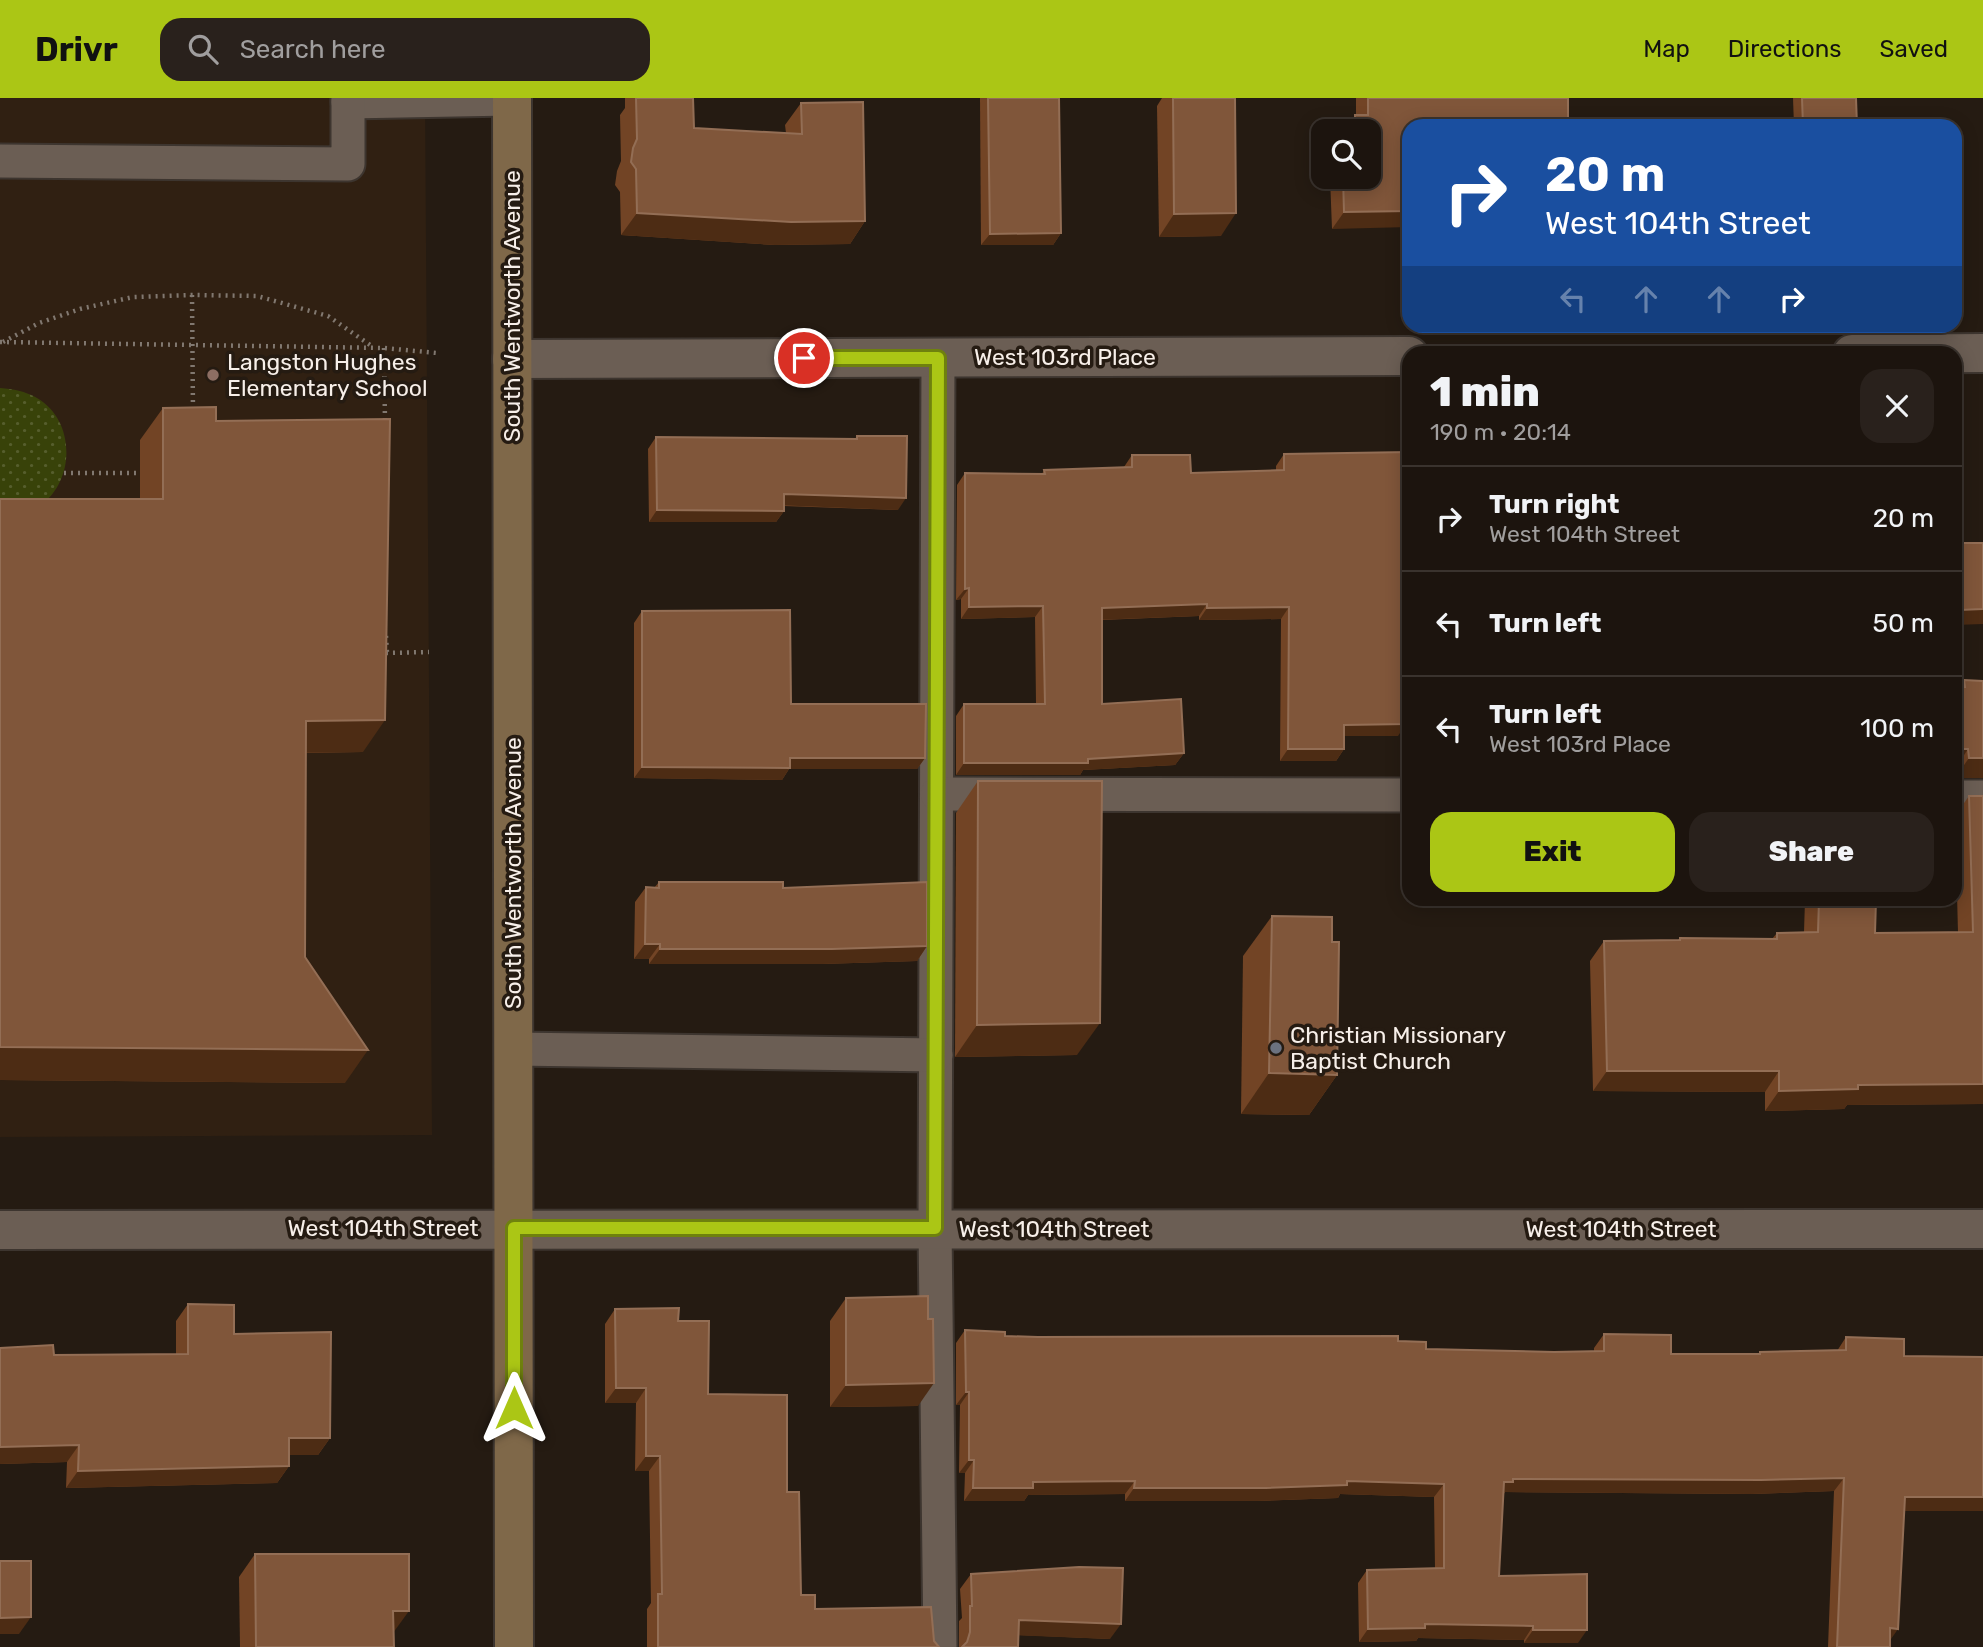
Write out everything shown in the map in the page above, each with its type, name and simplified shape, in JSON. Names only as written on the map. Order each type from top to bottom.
[{"type":"street","name":"South Wentworth Avenue","points":[[512,98],[514,1647]]},
{"type":"street","points":[[1962,353],[1983,353]]},
{"type":"street","name":"West 103rd Place","points":[[512,359],[1402,356]]},
{"type":"street","name":"West 104th Street","points":[[0,1230],[1983,1229]]},
{"type":"lane","points":[[0,161],[348,164],[348,100],[512,98]]},
{"type":"lane","points":[[938,358],[935,1228],[940,1647]]},
{"type":"lane","points":[[937,794],[1402,795]]},
{"type":"lane","points":[[1962,797],[1983,797]]},
{"type":"lane","points":[[514,1049],[936,1055]]},
{"type":"path","points":[[1,343],[39,323],[80,309],[133,297],[192,295],[257,296],[328,316],[374,348]]},
{"type":"path","points":[[192,295],[193,426]]},
{"type":"path","points":[[1,343],[384,348],[436,353]]},
{"type":"path","points":[[384,348],[385,431]]},
{"type":"path","points":[[64,473],[141,473]]},
{"type":"path","points":[[386,625],[387,653]]},
{"type":"path","points":[[375,654],[429,652]]},
{"type":"shaded area","name":"Langston Hughes Elementary School","points":[[0,98],[425,98],[432,1135],[0,1137]]},
{"type":"green space","points":[[0,388],[28,394],[50,408],[59,420],[66,450],[65,466],[52,494],[37,508],[0,519]]},
{"type":"building","points":[[636,98],[693,98],[694,128],[802,134],[801,103],[863,102],[865,221],[791,222],[637,213],[636,169],[631,162],[637,139]]},
{"type":"building","points":[[988,98],[1059,98],[1061,233],[990,234]]},
{"type":"building","points":[[1173,98],[1235,98],[1236,213],[1174,214]]},
{"type":"building","points":[[1368,98],[1568,98],[1568,119],[1402,119],[1402,211],[1344,212],[1343,189],[1381,189],[1381,119],[1355,119],[1355,115],[1368,115]]},
{"type":"building","points":[[1802,98],[1856,98],[1857,119],[1803,119]]},
{"type":"building","points":[[216,407],[216,421],[390,419],[385,720],[306,721],[305,957],[368,1050],[0,1047],[0,499],[163,499],[163,408]]},
{"type":"building","points":[[857,436],[907,436],[906,498],[784,494],[784,511],[657,510],[656,437],[857,439]]},
{"type":"building","points":[[1402,452],[1402,724],[1344,725],[1344,749],[1288,749],[1289,607],[1207,608],[1207,604],[1102,608],[1102,704],[1181,699],[1184,753],[1088,759],[1088,763],[964,763],[964,704],[1045,704],[1043,606],[969,607],[969,588],[965,589],[965,473],[1045,474],[1044,470],[1132,467],[1132,455],[1190,455],[1191,473],[1284,470],[1284,454]]},
{"type":"building","points":[[1962,543],[1983,543],[1983,609],[1962,610]]},
{"type":"building","points":[[790,610],[791,704],[926,704],[925,758],[790,758],[790,768],[642,767],[642,611]]},
{"type":"building","points":[[1964,680],[1983,681],[1983,758],[1969,758],[1968,749],[1962,749],[1962,687],[1965,687]]},
{"type":"building","points":[[978,781],[1102,781],[1100,1023],[977,1025]]},
{"type":"building","points":[[1969,796],[1983,796],[1983,1084],[1858,1085],[1858,1089],[1779,1091],[1779,1071],[1607,1071],[1604,941],[1680,938],[1777,939],[1777,933],[1818,932],[1819,906],[1876,906],[1875,933],[1973,932]]},
{"type":"building","points":[[659,882],[783,882],[783,888],[927,882],[927,946],[660,949],[660,944],[645,944],[646,887],[659,888]]},
{"type":"building","points":[[1272,916],[1332,917],[1332,942],[1339,942],[1337,1075],[1269,1073]]},
{"type":"building","points":[[928,1296],[928,1319],[933,1319],[934,1383],[846,1385],[846,1298]]},
{"type":"building","points":[[188,1304],[234,1305],[234,1334],[331,1332],[330,1438],[289,1438],[289,1466],[78,1471],[79,1445],[0,1447],[0,1348],[53,1345],[54,1355],[188,1354]]},
{"type":"building","points":[[679,1308],[678,1321],[709,1321],[708,1394],[787,1395],[787,1492],[799,1492],[801,1595],[815,1595],[815,1609],[931,1607],[934,1641],[939,1647],[658,1647],[658,1594],[662,1594],[660,1456],[646,1456],[646,1388],[616,1388],[615,1309]]},
{"type":"building","points":[[965,1330],[1005,1332],[1005,1336],[1038,1337],[1398,1336],[1398,1341],[1426,1342],[1426,1349],[1554,1352],[1604,1351],[1604,1334],[1671,1335],[1671,1354],[1846,1350],[1846,1337],[1904,1339],[1904,1356],[1983,1357],[1983,1497],[1905,1497],[1898,1629],[1890,1628],[1890,1647],[1837,1647],[1844,1478],[1513,1479],[1513,1482],[1504,1482],[1499,1576],[1587,1574],[1587,1630],[1425,1624],[1425,1628],[1368,1629],[1367,1570],[1444,1568],[1444,1484],[1347,1481],[1347,1485],[1266,1488],[1134,1488],[1135,1481],[1033,1482],[1033,1488],[973,1488],[974,1460],[969,1460]]},
{"type":"building","points":[[255,1554],[409,1554],[409,1611],[393,1611],[394,1647],[256,1647]]},
{"type":"building","points":[[0,1561],[31,1561],[31,1617],[0,1618]]},
{"type":"building","points":[[1079,1567],[1123,1568],[1121,1624],[1019,1620],[1018,1647],[962,1647],[970,1632],[971,1574]]},
{"type":"place","name":"Langston Hughes Elementary School","points":[[213,375]]},
{"type":"place","name":"Christian Missionary Baptist Church","points":[[1276,1048]]},
{"type":"route","points":[[514,1408],[514,1228],[935,1228],[938,358],[804,358]]}]
